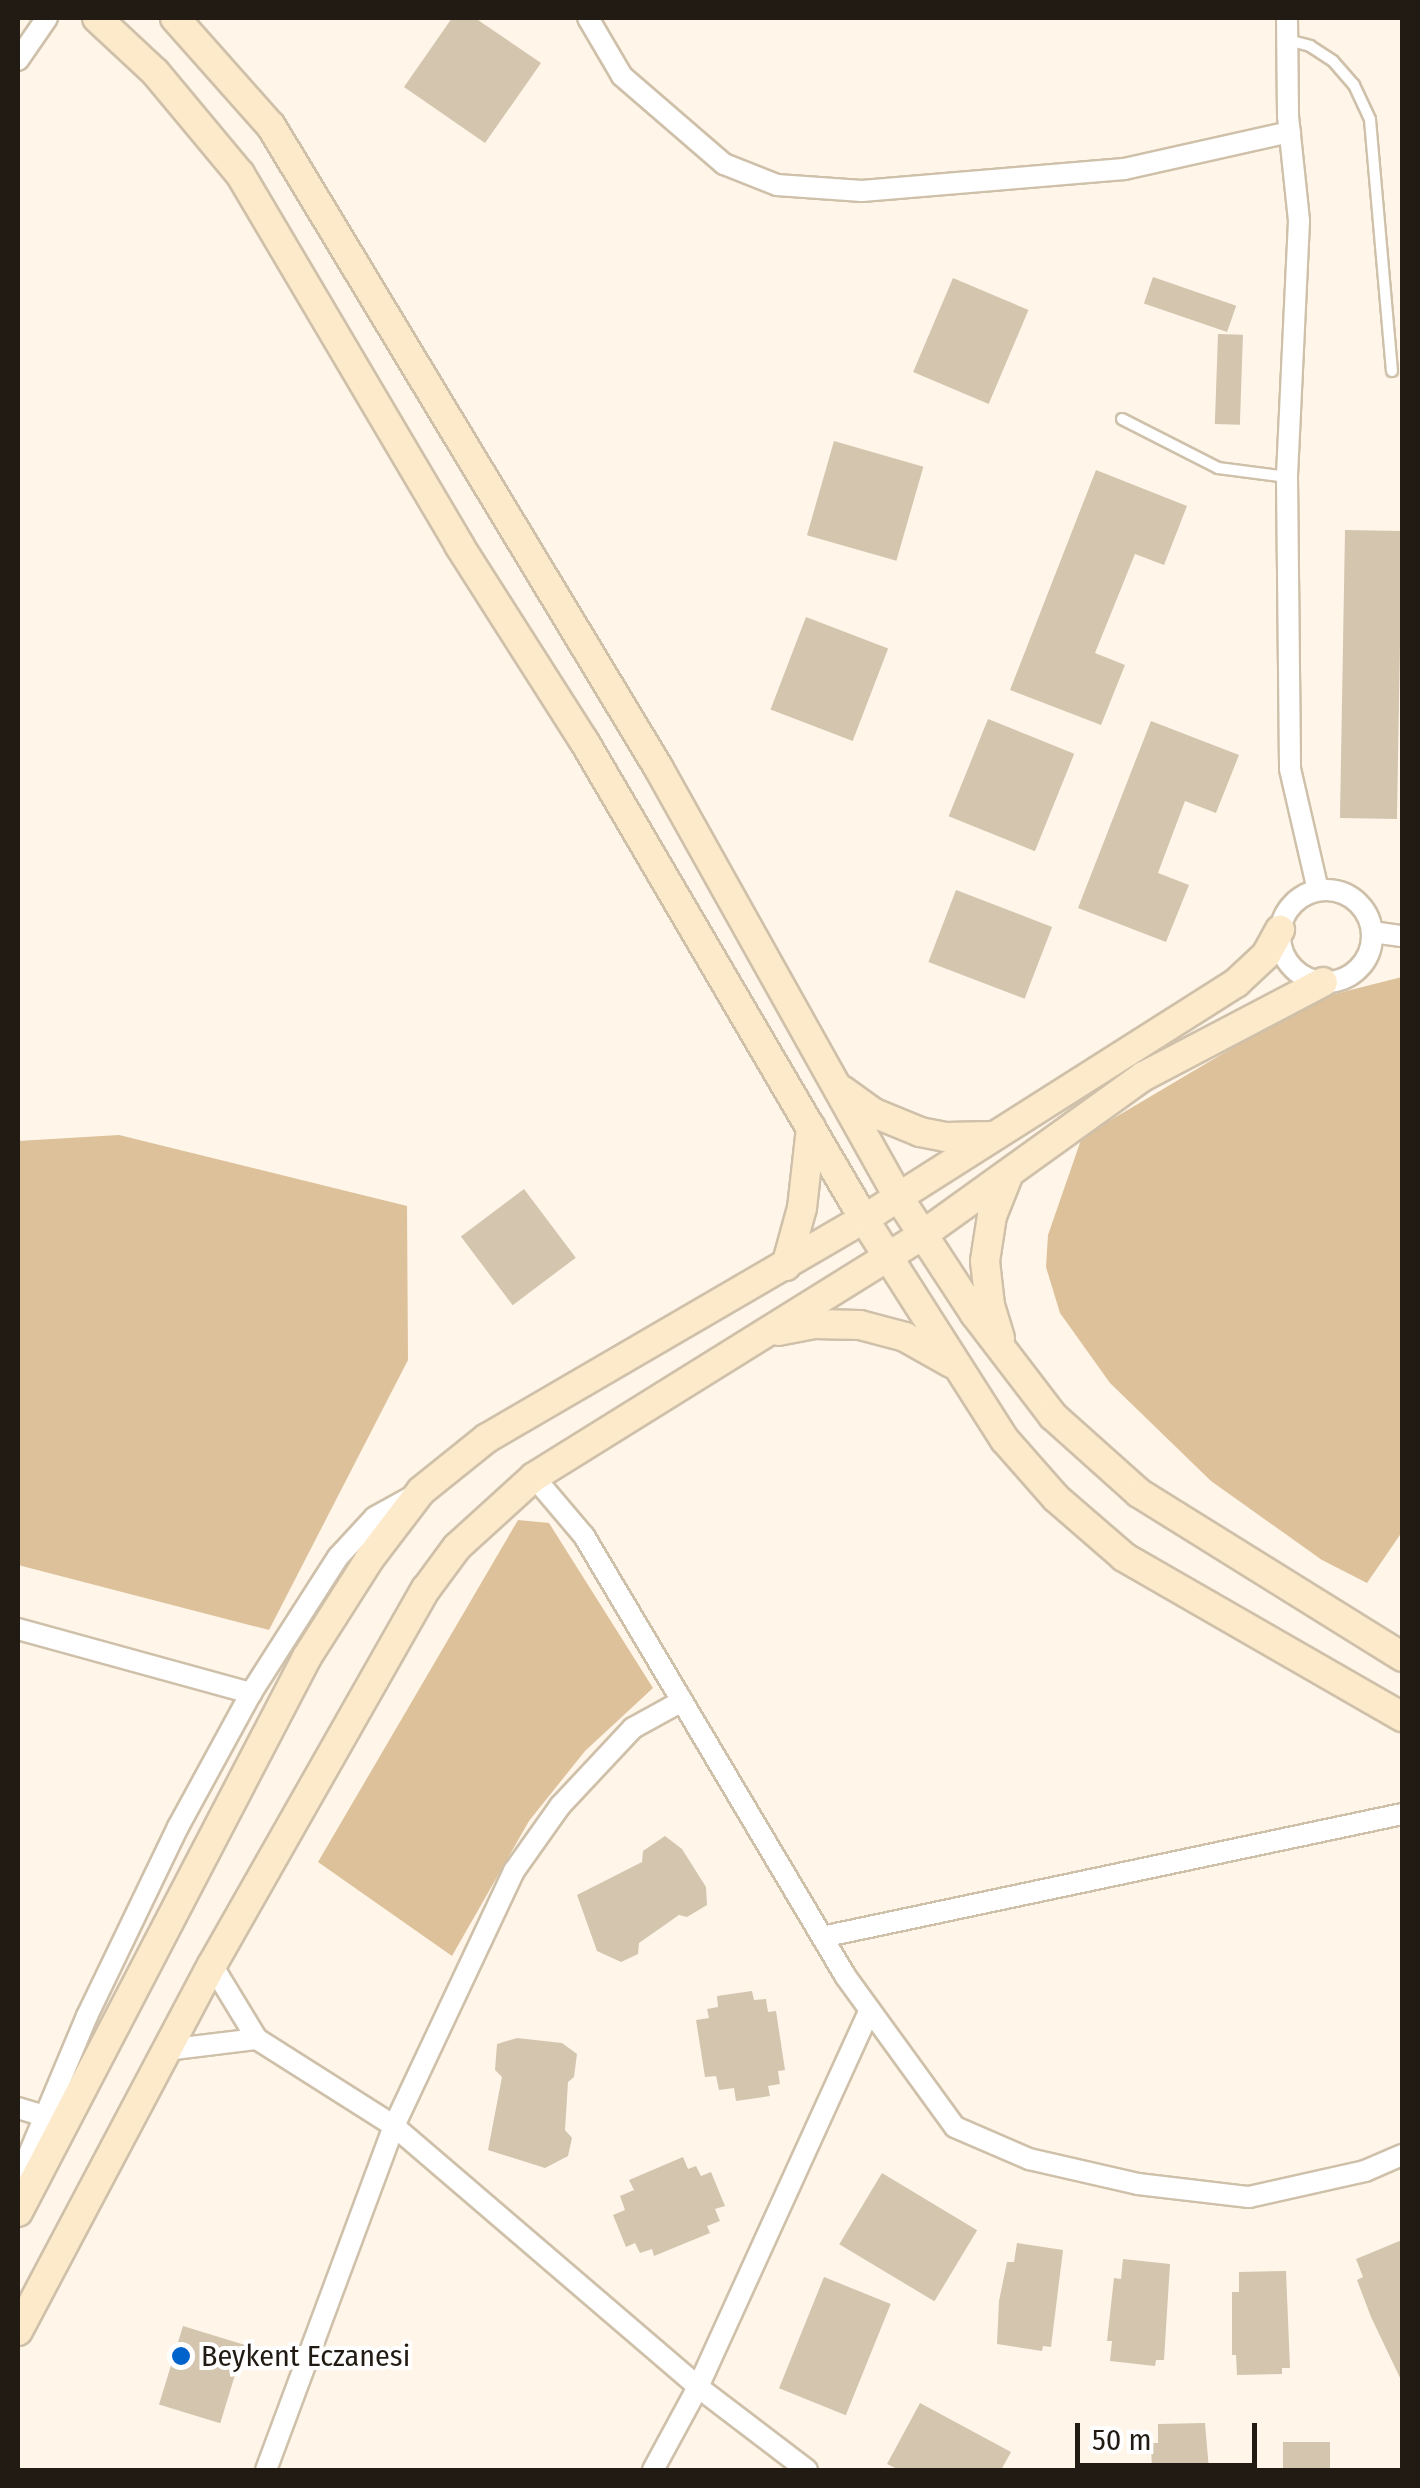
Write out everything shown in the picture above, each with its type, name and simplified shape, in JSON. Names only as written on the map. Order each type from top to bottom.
[{"type":"street","points":[[18,60],[47,18]]},
{"type":"street","points":[[97,18],[155,72],[240,174],[459,545],[584,741],[887,1257],[1018,1454],[1056,1498],[1124,1557],[1402,1717]]},
{"type":"street","points":[[175,18],[271,126],[658,767],[898,1198],[1014,1366],[1054,1416],[1139,1493],[1402,1656]]},
{"type":"street","points":[[588,18],[622,76],[724,164],[777,185],[862,191],[1124,170],[1290,132]]},
{"type":"street","points":[[1288,18],[1290,132],[1298,221],[1286,477],[1290,769],[1318,890]]},
{"type":"street","points":[[18,2210],[24,2166],[44,2116],[178,1828],[250,1693],[338,1556],[375,1517],[422,1491],[488,1438],[864,1219],[1236,983],[1266,955],[1292,904],[1318,890],[1333,890],[1358,904],[1372,932],[1364,962],[1339,980],[1323,982],[1144,1076],[921,1236],[534,1477],[457,1546],[426,1589],[212,1966],[18,2331]]},
{"type":"street","points":[[1280,930],[1280,944],[1294,970],[1323,982]]},
{"type":"street","points":[[1372,932],[1402,936]]},
{"type":"street","points":[[834,1083],[874,1114],[920,1132],[946,1137],[999,1135]]},
{"type":"street","points":[[786,1266],[802,1208],[810,1128]]},
{"type":"street","points":[[1009,1174],[992,1216],[985,1261],[996,1326],[1014,1366]]},
{"type":"street","points":[[749,1341],[814,1324],[860,1325],[905,1337],[964,1374]]},
{"type":"street","points":[[534,1477],[584,1536],[822,1937],[956,2127],[1029,2159],[1138,2184],[1249,2198],[1365,2171],[1402,2155]]},
{"type":"street","points":[[18,2210],[306,1657],[370,1558],[422,1491]]},
{"type":"street","points":[[18,1628],[250,1693]]},
{"type":"street","points":[[266,2470],[394,2126],[514,1871],[560,1806],[633,1728],[682,1701]]},
{"type":"street","points":[[822,1937],[1402,1814]]},
{"type":"street","points":[[212,1966],[257,2038],[394,2126],[698,2387],[807,2470]]},
{"type":"street","points":[[653,2470],[698,2387],[870,2010]]},
{"type":"street","points":[[166,2050],[257,2038]]},
{"type":"street","points":[[18,2108],[44,2116]]},
{"type":"lane","points":[[1288,40],[1310,46],[1333,61],[1354,85],[1370,120],[1392,371]]},
{"type":"lane","points":[[1122,419],[1218,468],[1286,477]]},
{"type":"shaded area","points":[[1402,977],[1402,1532],[1367,1583],[1322,1560],[1211,1481],[1110,1383],[1060,1313],[1046,1267],[1048,1235],[1082,1137],[1315,999]]},
{"type":"shaded area","points":[[119,1135],[407,1206],[408,1360],[269,1630],[18,1565],[18,1141]]},
{"type":"shaded area","points":[[518,1520],[549,1523],[653,1688],[585,1751],[529,1821],[452,1956],[318,1862]]},
{"type":"building","points":[[452,18],[475,18],[541,63],[485,143],[404,87]]},
{"type":"building","points":[[1153,277],[1236,306],[1227,332],[1144,303]]},
{"type":"building","points":[[953,278],[1028,310],[989,404],[913,372]]},
{"type":"building","points":[[1218,334],[1243,335],[1240,425],[1215,424]]},
{"type":"building","points":[[834,441],[923,467],[896,561],[807,535]]},
{"type":"building","points":[[1096,470],[1187,506],[1164,565],[1135,554],[1095,653],[1125,665],[1101,725],[1010,690]]},
{"type":"building","points":[[1345,530],[1402,531],[1397,819],[1340,818]]},
{"type":"building","points":[[806,617],[888,649],[853,741],[771,709]]},
{"type":"building","points":[[988,719],[1074,754],[1035,851],[949,816]]},
{"type":"building","points":[[1151,721],[1239,755],[1216,813],[1185,801],[1158,873],[1189,885],[1166,942],[1078,908]]},
{"type":"building","points":[[956,890],[1052,927],[1025,999],[928,962]]},
{"type":"building","points":[[524,1189],[576,1258],[513,1305],[461,1237]]},
{"type":"building","points":[[665,1836],[682,1849],[706,1887],[707,1905],[687,1917],[679,1915],[639,1943],[638,1954],[621,1962],[597,1951],[577,1895],[642,1862],[643,1851]]},
{"type":"building","points":[[752,1991],[754,2000],[766,1999],[768,2012],[776,2011],[785,2070],[778,2071],[780,2084],[768,2086],[770,2096],[736,2101],[734,2088],[719,2090],[716,2076],[705,2077],[696,2020],[709,2018],[707,2009],[718,2007],[717,1996]]},
{"type":"building","points":[[517,2038],[562,2043],[577,2054],[574,2077],[568,2082],[565,2130],[572,2138],[568,2156],[545,2168],[488,2150],[502,2077],[495,2070],[497,2044]]},
{"type":"building","points":[[683,2157],[688,2169],[696,2166],[701,2176],[711,2172],[725,2206],[715,2209],[720,2221],[707,2226],[710,2233],[654,2256],[652,2249],[640,2253],[635,2243],[626,2247],[613,2215],[625,2210],[620,2196],[634,2190],[629,2180]]},
{"type":"building","points":[[882,2173],[977,2230],[934,2301],[839,2244]]},
{"type":"building","points":[[1402,2240],[1402,2382],[1357,2280],[1363,2277],[1356,2259]]},
{"type":"building","points":[[1017,2243],[1063,2250],[1051,2347],[1043,2346],[1042,2351],[997,2344],[999,2301],[1007,2262],[1014,2262]]},
{"type":"building","points":[[1123,2259],[1170,2264],[1164,2360],[1156,2360],[1155,2366],[1110,2361],[1112,2341],[1107,2341],[1114,2278],[1121,2279]]},
{"type":"building","points":[[1286,2271],[1290,2368],[1282,2368],[1282,2374],[1237,2375],[1236,2355],[1232,2355],[1232,2292],[1239,2292],[1239,2272]]},
{"type":"building","points":[[824,2277],[891,2304],[846,2415],[779,2388]]},
{"type":"building","points":[[183,2326],[244,2345],[220,2423],[159,2404]]},
{"type":"building","points":[[920,2403],[1011,2452],[1001,2470],[899,2470],[887,2464]]},
{"type":"building","points":[[1205,2423],[1209,2470],[1152,2470],[1151,2443],[1158,2443],[1158,2424]]},
{"type":"building","points":[[1283,2442],[1330,2442],[1330,2470],[1283,2470]]},
{"type":"place","name":"Beykent Eczanesi","points":[[181,2356]]}]
